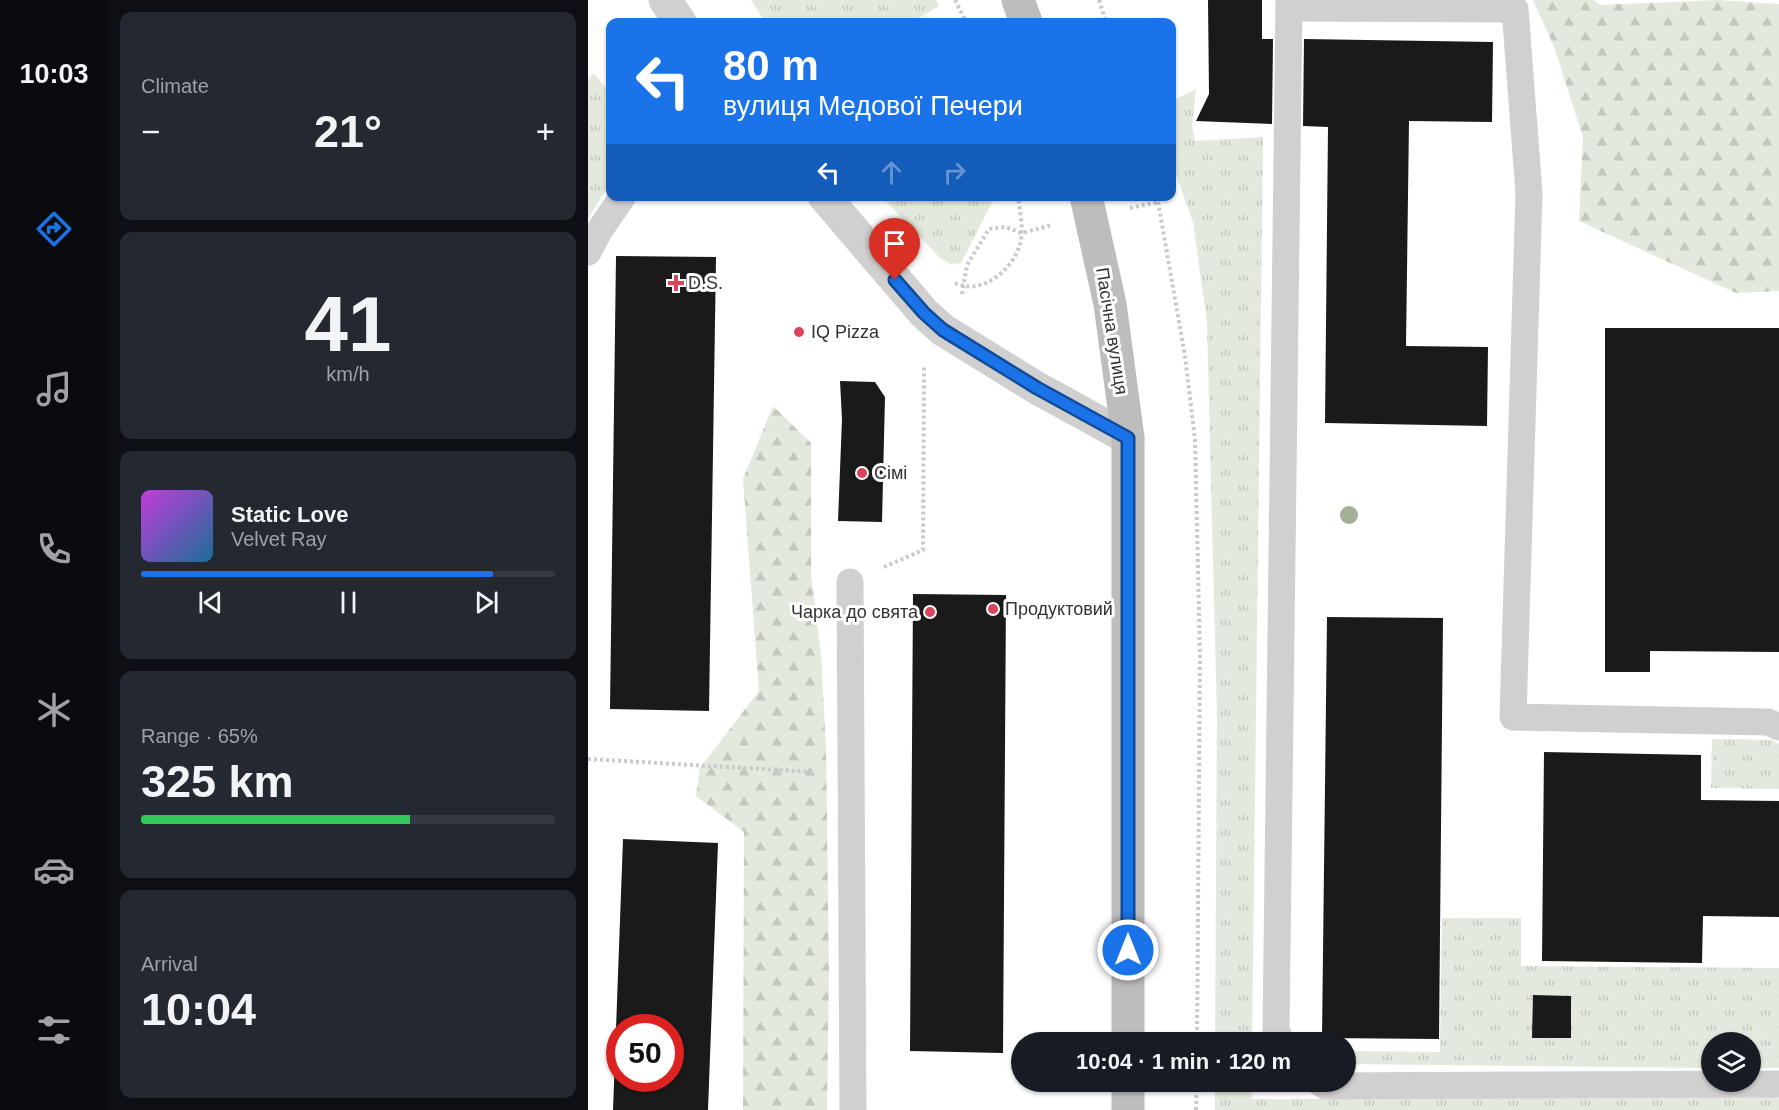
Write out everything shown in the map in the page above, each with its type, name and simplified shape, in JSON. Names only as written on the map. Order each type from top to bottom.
[{"type":"main road","points":[[1018,0],[1025,18]]},
{"type":"main road","name":"Пасічна вулиця","points":[[1087,201],[1110,304],[1128,438],[1128,1032]]},
{"type":"main road","points":[[1128,1092],[1128,1110]]},
{"type":"street","points":[[665,0],[677,18]]},
{"type":"street","points":[[828,201],[924,313],[943,330],[1037,388],[1128,438]]},
{"type":"lane","points":[[1276,1032],[1290,4],[1515,9],[1529,193],[1513,717],[1768,722],[1779,727]]},
{"type":"lane","points":[[588,252],[598,231],[619,201]]},
{"type":"lane","points":[[850,582],[853,1110]]},
{"type":"lane","points":[[1356,1086],[1779,1084]]},
{"type":"path","points":[[955,0],[964,18]]},
{"type":"path","points":[[1099,0],[1105,18]]},
{"type":"path","points":[[948,280],[965,288],[987,283],[1009,267],[1020,246],[1022,233],[1019,201]]},
{"type":"path","points":[[1158,201],[1185,356],[1196,440],[1200,655],[1197,1032]]},
{"type":"path","points":[[965,288],[967,265],[989,229],[1005,227],[1022,233]]},
{"type":"path","points":[[850,582],[923,550],[922,370]]},
{"type":"path","points":[[588,759],[851,774]]},
{"type":"path","points":[[1196,1110],[1197,1092]]},
{"type":"green space","points":[[751,0],[936,0],[939,6],[919,18],[762,18]]},
{"type":"green space","points":[[1533,0],[1593,0],[1600,5],[1718,0],[1779,4],[1779,291],[1736,293],[1579,221],[1583,137],[1554,47]]},
{"type":"green space","points":[[594,73],[606,89],[606,190],[588,219],[588,79]]},
{"type":"green space","points":[[1196,89],[1192,126],[1195,141],[1263,137],[1252,1032],[1215,1032],[1217,718],[1207,323],[1193,222],[1176,175],[1176,99]]},
{"type":"green space","points":[[886,201],[993,201],[961,263],[951,264],[940,258]]},
{"type":"green space","points":[[773,406],[811,443],[811,575],[821,654],[826,747],[829,974],[827,1110],[743,1110],[744,832],[696,796],[700,768],[759,691],[743,479]]},
{"type":"green space","points":[[1712,739],[1772,740],[1779,744],[1779,789],[1711,788]]},
{"type":"green space","points":[[1442,918],[1521,918],[1521,966],[1779,968],[1779,1068],[1761,1068],[1761,1032],[1701,1032],[1701,1068],[1356,1064],[1356,1051],[1440,1052]]},
{"type":"green space","points":[[1215,1092],[1252,1092],[1252,1099],[1779,1098],[1779,1110],[1215,1110]]},
{"type":"building","points":[[1208,0],[1262,0],[1262,39],[1273,39],[1272,124],[1196,121],[1209,94]]},
{"type":"building","points":[[1304,39],[1493,42],[1492,122],[1409,121],[1406,346],[1488,347],[1487,426],[1325,423],[1328,127],[1303,126]]},
{"type":"building","points":[[616,256],[716,257],[709,711],[610,709]]},
{"type":"building","points":[[1605,328],[1779,328],[1779,652],[1650,651],[1650,672],[1605,672]]},
{"type":"building","name":"Сімі","points":[[840,381],[875,382],[885,397],[882,522],[838,521],[842,419]]},
{"type":"building","points":[[913,594],[1006,595],[1003,1053],[910,1051]]},
{"type":"building","points":[[1327,617],[1443,618],[1439,1039],[1356,1038],[1356,1032],[1322,1032]]},
{"type":"building","points":[[1544,752],[1701,755],[1701,800],[1779,801],[1779,917],[1703,916],[1702,963],[1542,961]]},
{"type":"building","points":[[623,839],[718,843],[708,1110],[613,1110],[614,1092],[684,1092],[684,1014],[617,1014]]},
{"type":"building","points":[[1533,995],[1571,996],[1571,1038],[1532,1038]]},
{"type":"place","name":"D.S.","points":[[676,283]]},
{"type":"place","name":"IQ Pizza","points":[[799,332]]},
{"type":"place","name":"Сімі","points":[[862,473]]},
{"type":"place","name":"Продуктовий","points":[[993,609]]},
{"type":"place","name":"Чарка до свята","points":[[930,612]]},
{"type":"route","points":[[895,280],[924,313],[943,330],[1037,388],[1128,438],[1128,950]]}]
